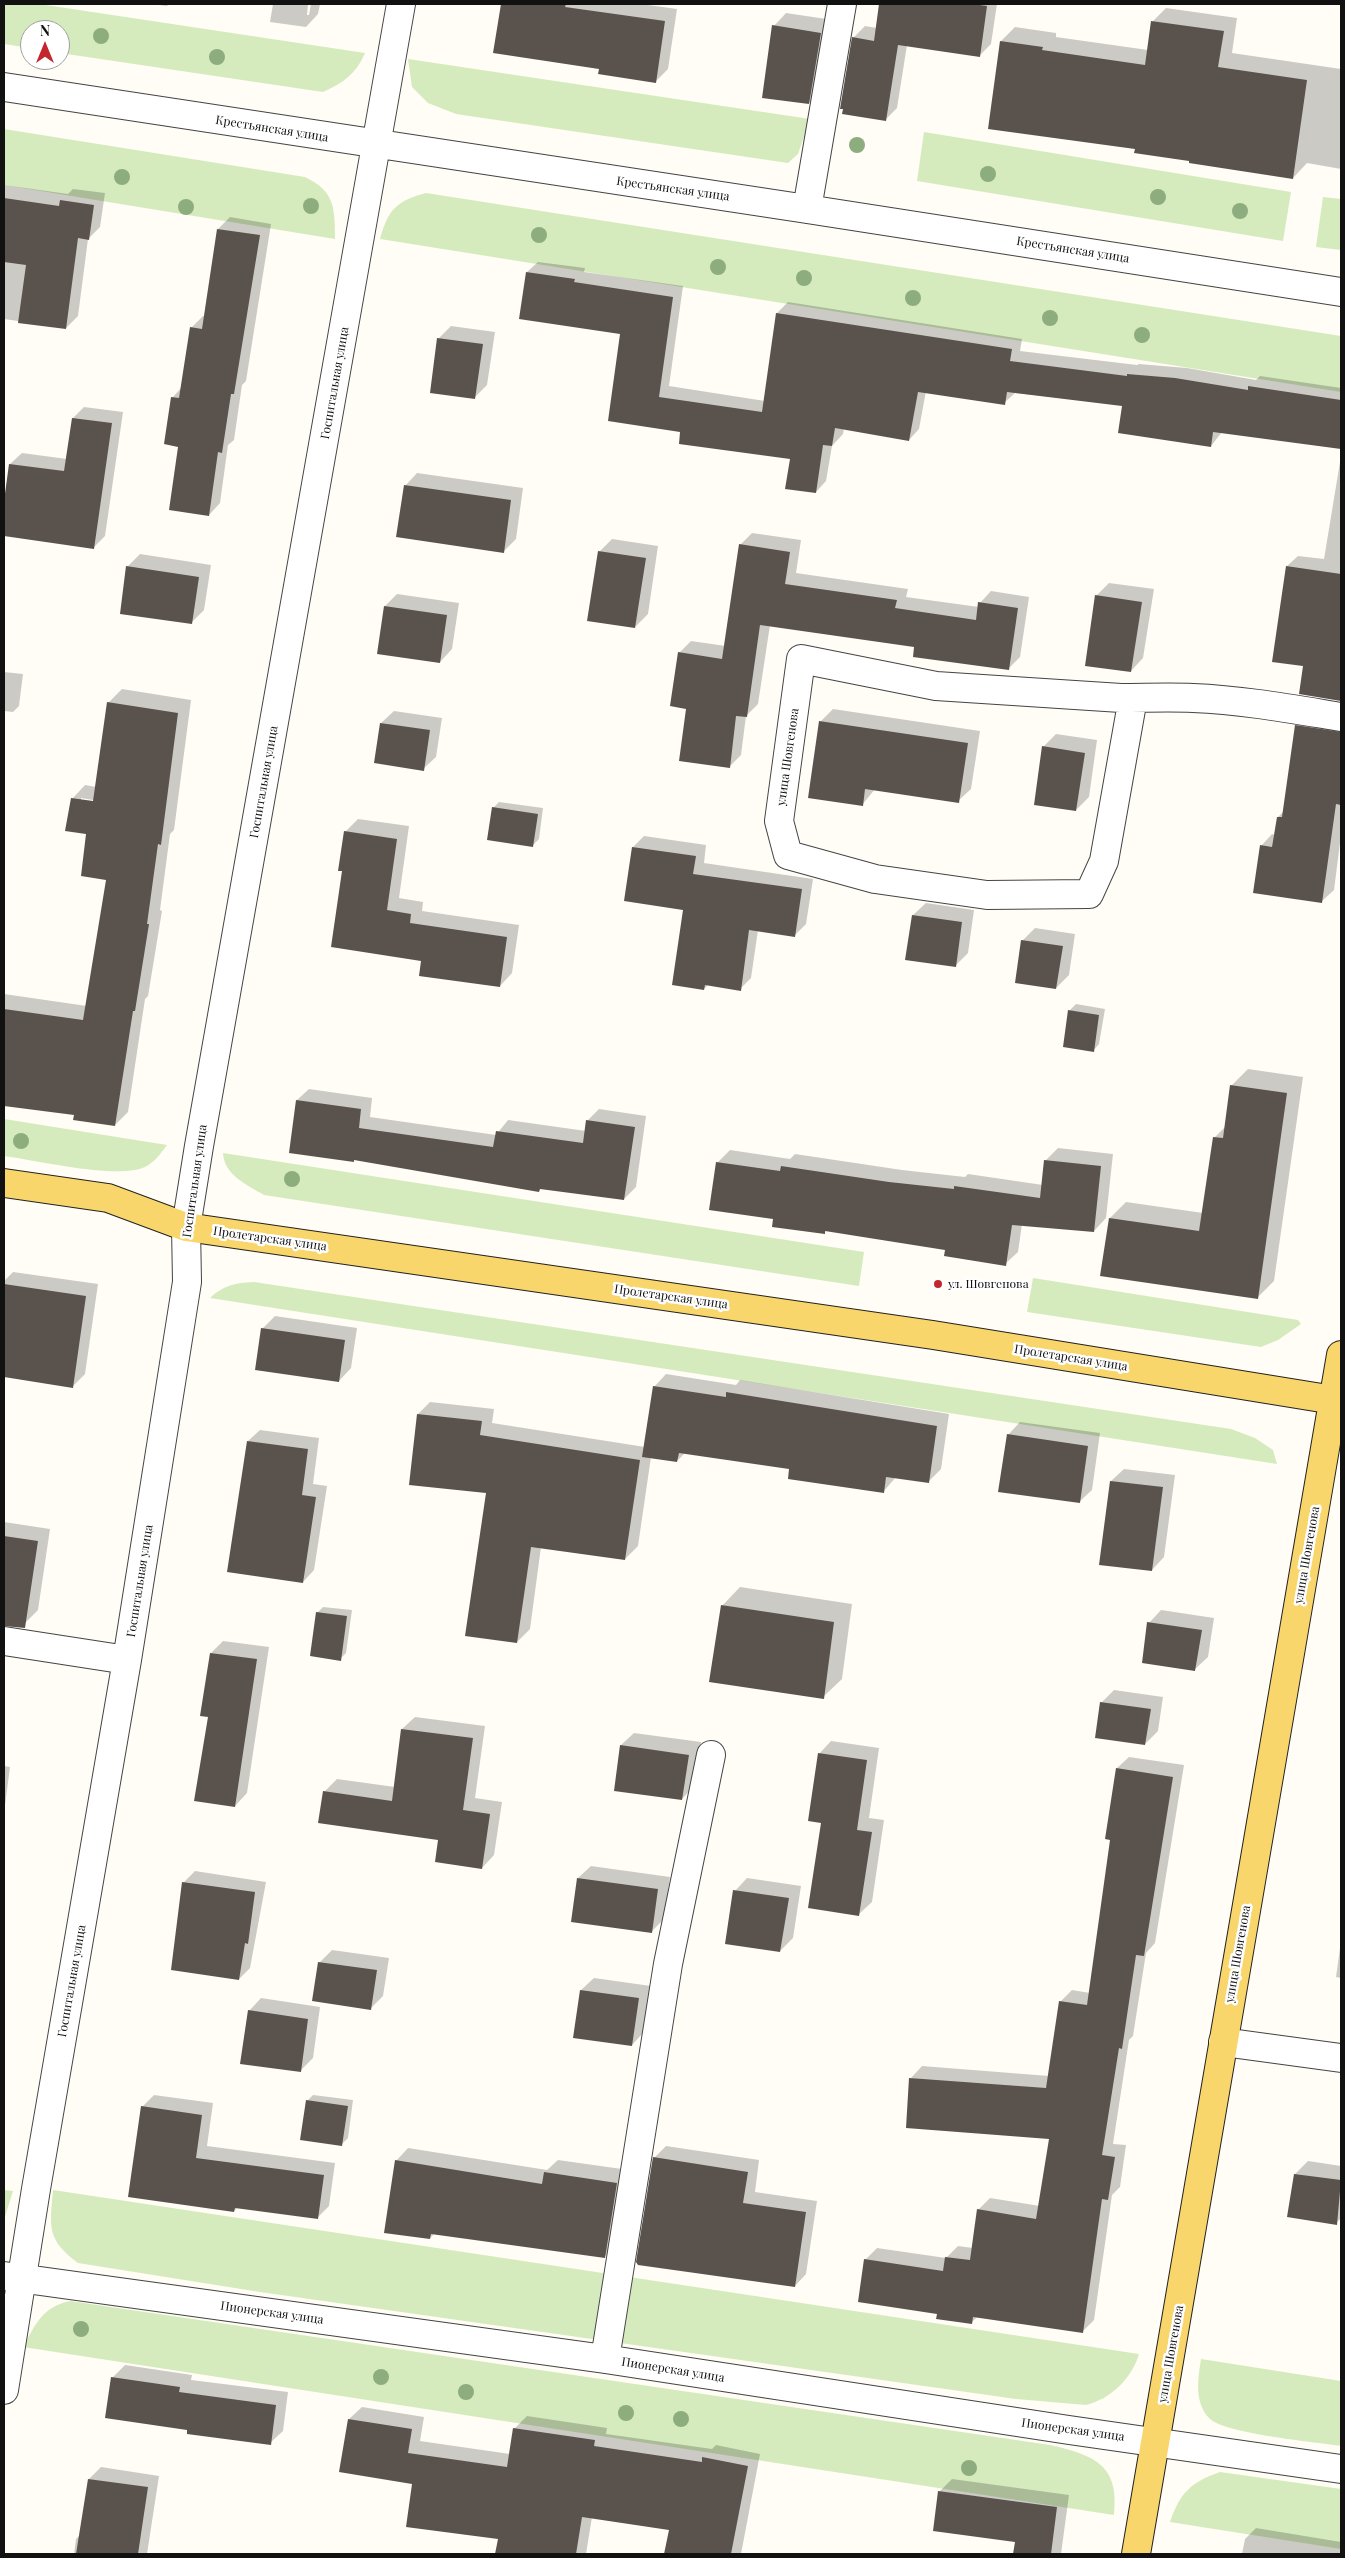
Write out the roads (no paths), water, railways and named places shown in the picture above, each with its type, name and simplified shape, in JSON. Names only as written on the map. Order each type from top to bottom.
[{"type":"main road","name":"Пролетарская улица","points":[[4,1183],[108,1198],[186,1227],[933,1335],[1338,1401]]},
{"type":"main road","name":"улица Шовгенова","points":[[1136,2554],[1224,2042],[1338,1401],[1341,1354]]},
{"type":"street","name":"Госпитальная улица","points":[[4,2390],[12,2277],[127,1660],[187,1282],[186,1227],[401,4]]},
{"type":"street","points":[[807,209],[842,4]]},
{"type":"street","name":"Крестьянская улица","points":[[4,88],[807,209],[1341,292]]},
{"type":"street","name":"улица Шовгенова","points":[[802,659],[936,686],[1133,698],[1104,861],[1089,894],[988,895],[875,879],[788,855],[779,821],[802,659]]},
{"type":"street","points":[[1133,698],[1194,698],[1273,706],[1341,717]]},
{"type":"street","points":[[4,1641],[127,1660]]},
{"type":"street","points":[[605,2359],[668,1964],[710,1755]]},
{"type":"street","points":[[1224,2042],[1341,2058]]},
{"type":"street","name":"Пионерская улица","points":[[12,2277],[605,2359],[1341,2468]]},
{"type":"place","name":"ул. Шовгенова","points":[[938,1284]]}]
